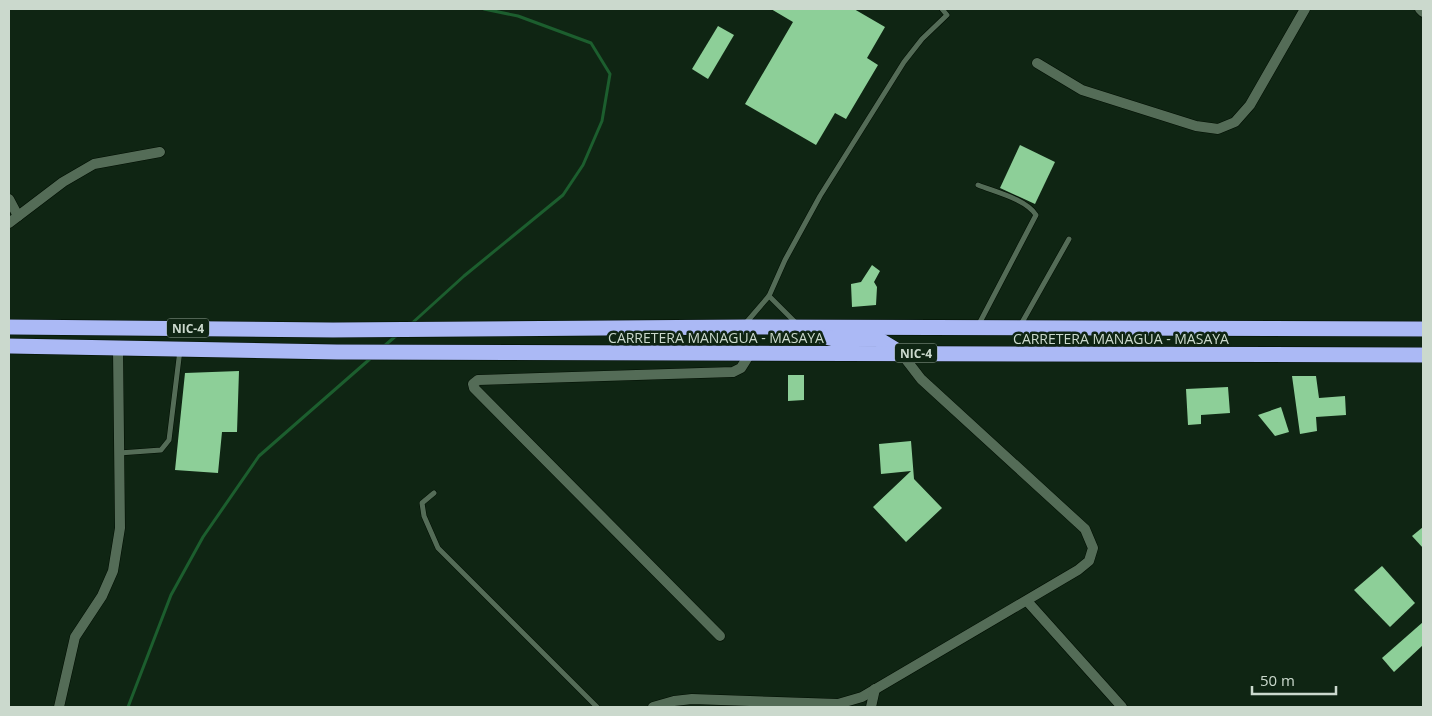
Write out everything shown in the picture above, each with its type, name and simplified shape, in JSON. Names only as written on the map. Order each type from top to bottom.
[{"type":"highway","name":"CARRETERA MANAGUA - MASAYA","points":[[9,327],[368,329],[743,327],[1423,328]]},
{"type":"highway","points":[[673,352],[732,344],[740,337],[743,327]]},
{"type":"highway","points":[[802,328],[817,336],[834,340],[878,339],[902,353]]},
{"type":"highway","points":[[1252,328],[1244,330],[1239,337],[1238,345],[1244,352],[1252,354]]},
{"type":"highway","points":[[1213,329],[1220,332],[1224,338],[1224,346],[1220,352],[1213,355]]},
{"type":"highway","name":"CARRETERA MANAGUA - MASAYA","points":[[9,346],[337,352],[1423,355]]},
{"type":"street","points":[[1037,63],[1082,90],[1196,126],[1218,129],[1235,122],[1250,105],[1305,9]]},
{"type":"street","points":[[1420,9],[1423,12]]},
{"type":"street","points":[[9,223],[63,182],[94,164],[160,152]]},
{"type":"street","points":[[9,199],[18,216]]},
{"type":"street","points":[[59,707],[75,637],[102,596],[113,571],[120,528],[118,349]]},
{"type":"street","points":[[720,636],[474,388],[473,384],[478,380],[733,372],[741,368],[751,352]]},
{"type":"street","points":[[653,707],[674,701],[692,699],[838,704],[862,697],[1027,601],[1078,570],[1089,561],[1094,548],[1085,529],[921,379],[902,353]]},
{"type":"street","points":[[1027,601],[1122,707]]},
{"type":"street","points":[[870,707],[875,689]]},
{"type":"lane","points":[[743,327],[769,296],[785,260],[820,196],[904,62],[922,38],[947,16],[942,9]]},
{"type":"lane","points":[[977,328],[1036,215],[1025,204],[978,185]]},
{"type":"lane","points":[[1019,328],[1069,239]]},
{"type":"lane","points":[[769,296],[802,328]]},
{"type":"lane","points":[[119,453],[161,450],[166,447],[169,440],[180,350]]},
{"type":"lane","points":[[434,493],[422,503],[430,534],[438,548],[597,707]]},
{"type":"building","points":[[771,9],[854,9],[885,27],[867,58],[878,65],[846,119],[835,113],[816,145],[745,104],[793,22]]},
{"type":"building","points":[[718,26],[734,35],[708,79],[692,69]]},
{"type":"building","points":[[1020,145],[1055,162],[1035,204],[1000,188]]},
{"type":"building","points":[[872,265],[880,271],[874,282],[877,287],[876,305],[852,307],[851,284],[861,282]]},
{"type":"building","points":[[239,371],[237,432],[222,432],[218,473],[175,470],[185,373]]},
{"type":"building","points":[[788,375],[804,375],[804,400],[788,401]]},
{"type":"building","points":[[1292,376],[1316,376],[1319,398],[1345,396],[1346,415],[1316,417],[1317,431],[1300,434]]},
{"type":"building","points":[[1228,387],[1230,413],[1201,415],[1201,424],[1188,425],[1186,389]]},
{"type":"building","points":[[1281,407],[1289,432],[1275,436],[1258,415]]},
{"type":"building","points":[[911,441],[914,479],[942,508],[906,542],[873,507],[911,471],[881,474],[879,444]]},
{"type":"building","points":[[1423,527],[1423,548],[1412,536]]},
{"type":"building","points":[[1382,566],[1415,603],[1390,627],[1354,590]]},
{"type":"building","points":[[1423,622],[1423,645],[1394,672],[1382,658]]},
{"type":"waterway","points":[[410,325],[464,276],[563,195],[583,165],[602,121],[610,74],[591,43],[518,16],[484,9]]},
{"type":"waterway","points":[[383,347],[397,335]]},
{"type":"waterway","points":[[128,707],[171,595],[203,537],[259,456],[371,358]]}]
